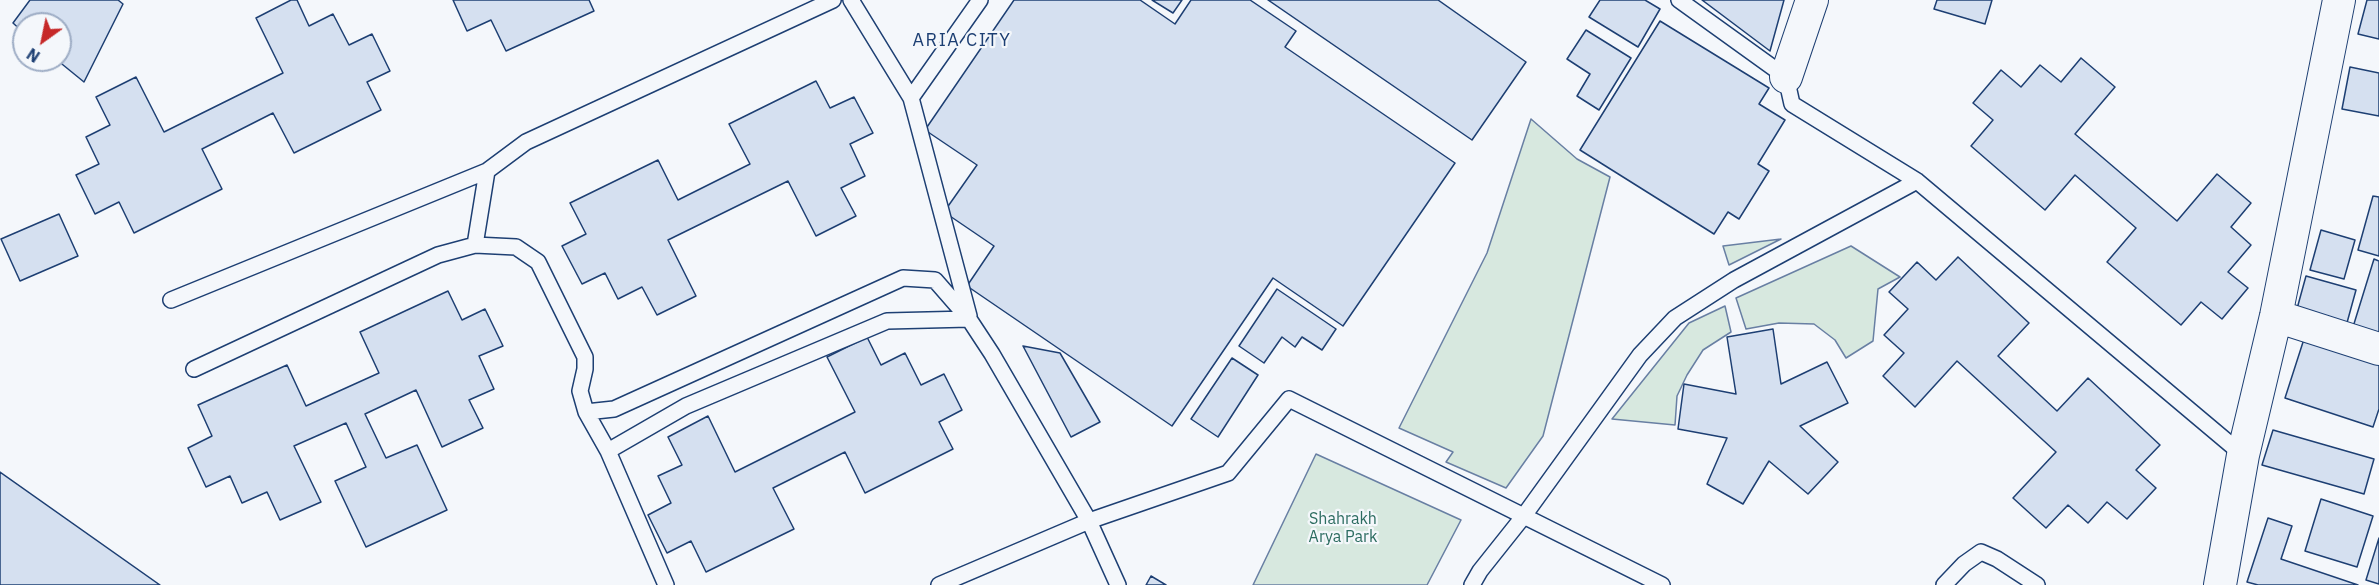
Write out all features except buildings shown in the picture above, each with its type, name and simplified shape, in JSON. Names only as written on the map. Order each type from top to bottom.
[{"type":"street","points":[[1786,77],[1812,0]]},
{"type":"street","points":[[2226,583],[2243,455],[2276,316],[2339,0]]},
{"type":"street","points":[[2276,316],[2379,349]]},
{"type":"lane","points":[[171,300],[487,171],[526,142],[833,0]]},
{"type":"lane","points":[[851,0],[911,98],[969,319]]},
{"type":"lane","points":[[911,98],[980,0]]},
{"type":"lane","points":[[1680,0],[1786,77],[1792,104],[1917,181],[2243,455]]},
{"type":"lane","points":[[475,245],[487,171]]},
{"type":"lane","points":[[1472,585],[1480,571],[1524,517],[1640,355],[1675,318],[1734,280],[1917,181]]},
{"type":"lane","points":[[194,369],[438,255],[475,245],[516,247],[538,262],[585,357],[580,391],[586,412],[608,451],[666,585]]},
{"type":"lane","points":[[586,412],[614,409],[903,278],[935,280],[969,319],[992,354],[1089,521],[1118,585]]},
{"type":"lane","points":[[608,451],[686,406],[887,321],[969,319]]},
{"type":"lane","points":[[939,585],[1089,521],[1228,473],[1289,399],[1662,585]]},
{"type":"lane","points":[[1944,585],[1964,564],[1981,552],[1997,559],[2037,585]]},
{"type":"green space","points":[[1531,119],[1577,159],[1610,177],[1543,436],[1506,488],[1446,462],[1453,452],[1399,428],[1487,253]]},
{"type":"green space","points":[[1781,239],[1729,265],[1723,246]]},
{"type":"green space","points":[[1851,246],[1900,277],[1878,289],[1873,341],[1846,358],[1835,340],[1814,324],[1779,323],[1746,329],[1736,298]]},
{"type":"green space","points":[[1725,306],[1731,332],[1703,350],[1687,375],[1677,396],[1675,425],[1612,419],[1689,323]]},
{"type":"green space","name":"Shahrakh Arya Park","points":[[1316,454],[1461,520],[1427,585],[1253,585]]},
{"type":"district","name":"ARIA CITY","points":[[962,41]]}]
